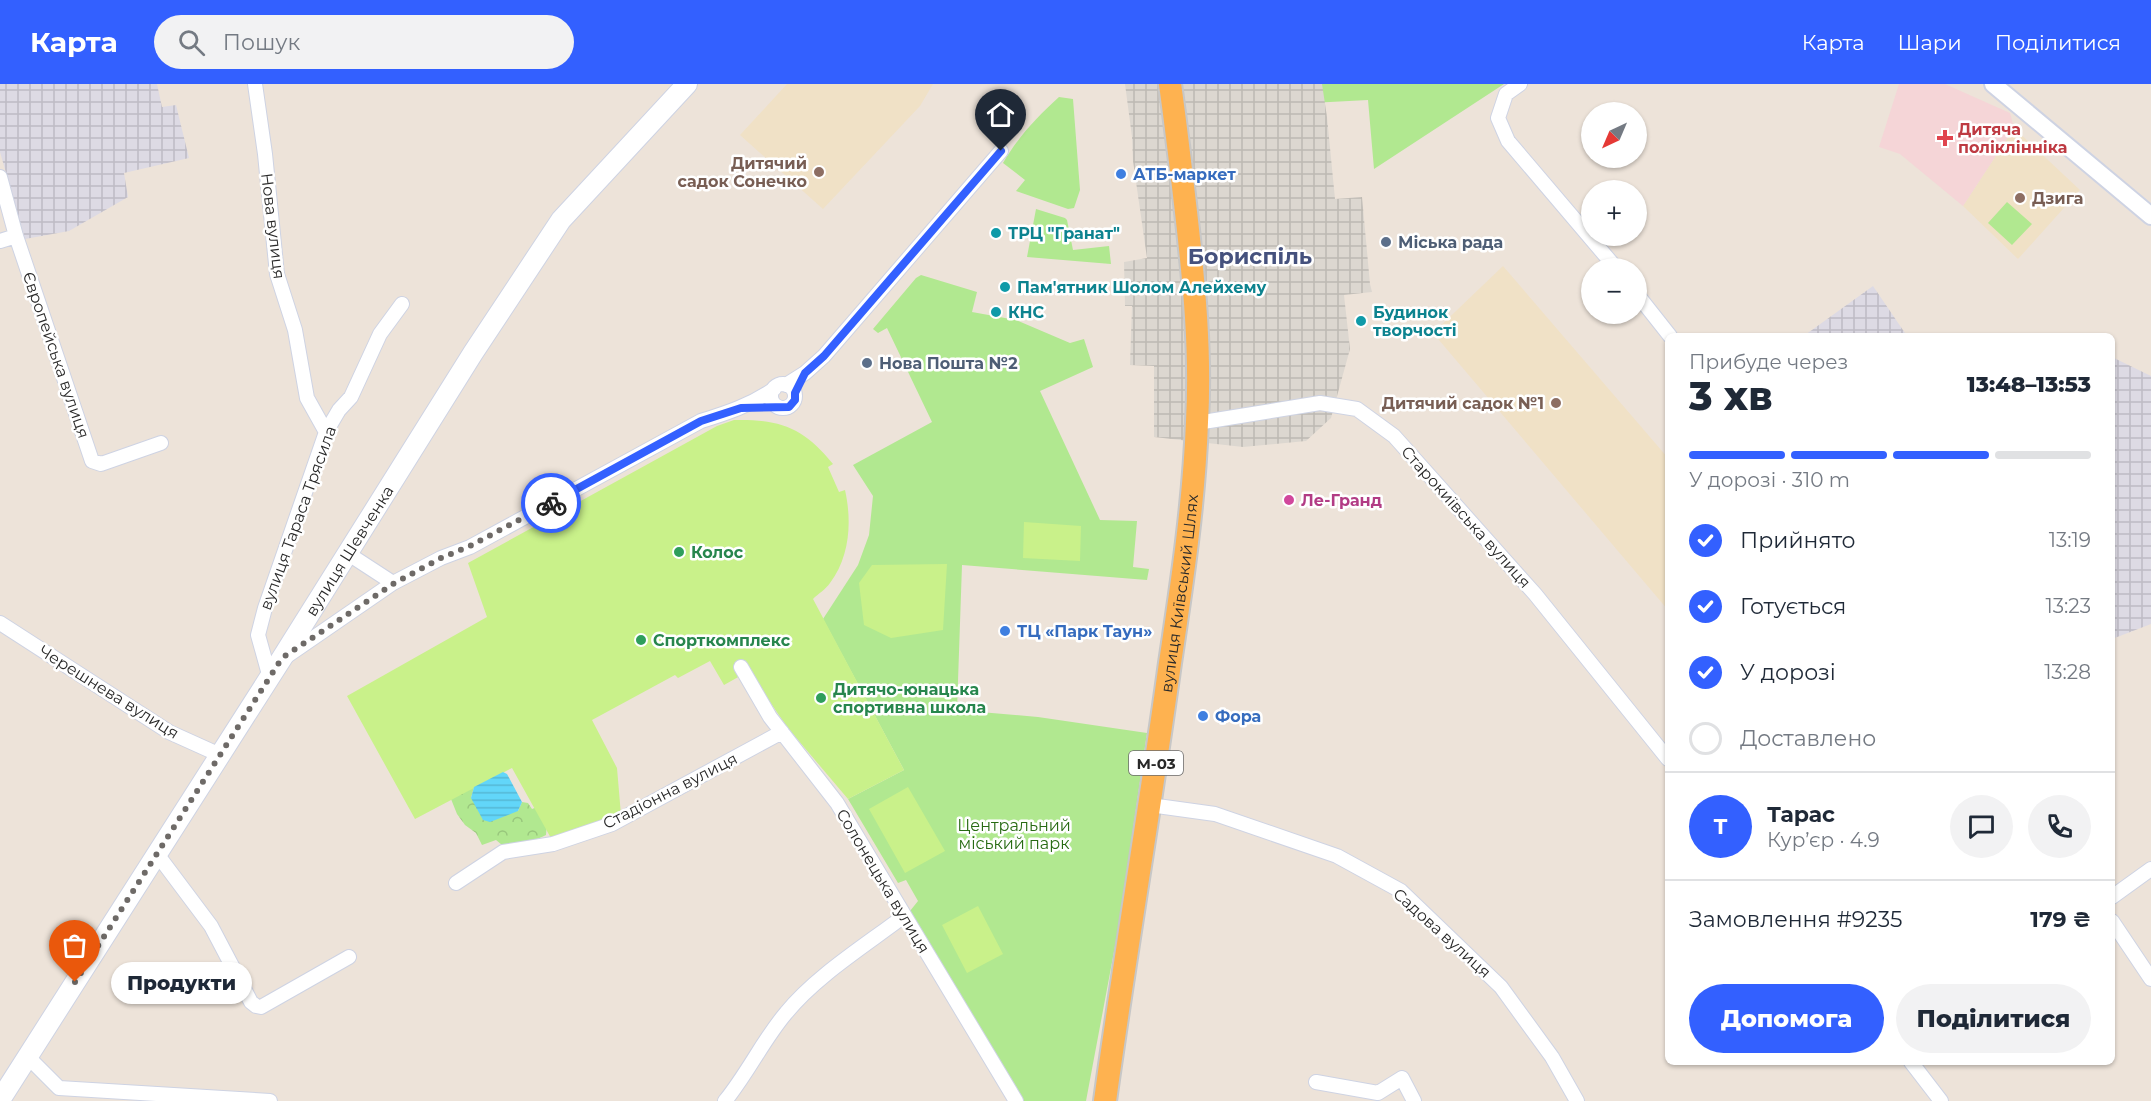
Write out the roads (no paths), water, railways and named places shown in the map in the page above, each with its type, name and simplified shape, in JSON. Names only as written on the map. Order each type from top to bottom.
[{"type":"highway","name":"вулиця Київський Шлях","points":[[1105,1101],[1124,964],[1150,805],[1188,531],[1197,423],[1198,335],[1170,84]]},
{"type":"main road","name":"вулиця Шевченка","points":[[0,1100],[270,678],[473,353],[561,220],[687,84]]},
{"type":"street","name":"Нова вулиця","points":[[255,84],[265,154],[277,274],[295,330],[307,398],[326,432]]},
{"type":"street","points":[[1520,84],[1506,94],[1498,118],[1508,141],[1607,258]]},
{"type":"street","points":[[1993,84],[2151,216]]},
{"type":"street","points":[[779,408],[772,399],[824,356],[1001,151]]},
{"type":"street","name":"Європейська вулиця","points":[[0,177],[16,236],[92,461],[101,464],[161,443]]},
{"type":"street","points":[[0,241],[16,236]]},
{"type":"street","name":"вулиця Тараса Трясила","points":[[270,678],[258,634],[326,432],[339,410],[351,397],[380,334],[402,304]]},
{"type":"street","points":[[1647,307],[1668,333]]},
{"type":"street","points":[[741,408],[786,408],[795,400],[785,389]]},
{"type":"street","points":[[282,658],[393,584],[441,558],[470,546],[701,421],[741,408],[785,389]]},
{"type":"street","name":"Старокиївська вулиця","points":[[1197,423],[1320,403],[1357,409],[1394,436],[1535,594],[1665,755]]},
{"type":"street","points":[[347,553],[393,584]]},
{"type":"street","name":"Черешнева вулиця","points":[[0,623],[169,732],[220,755]]},
{"type":"street","name":"Солонецька вулиця","points":[[741,667],[770,717],[837,803],[1016,1101]]},
{"type":"street","name":"Стадіонна вулиця","points":[[456,883],[503,852],[553,844],[612,824],[782,732]]},
{"type":"street","name":"Садова вулиця","points":[[1150,805],[1215,814],[1337,856],[1401,891],[1501,987],[1552,1057],[1577,1101]]},
{"type":"street","points":[[157,854],[211,926],[251,1002],[256,1006],[261,1007],[349,957]]},
{"type":"street","points":[[2115,895],[2151,869]]},
{"type":"street","points":[[725,1101],[762,1043],[787,1011],[828,974],[904,916]]},
{"type":"street","points":[[2115,925],[2151,979]]},
{"type":"street","points":[[27,1056],[59,1088],[126,1097],[270,1101]]},
{"type":"street","points":[[1913,1065],[1941,1101]]},
{"type":"street","points":[[1316,1082],[1378,1094],[1402,1078],[1414,1101]]},
{"type":"water","points":[[503,772],[507,774],[522,802],[518,811],[490,822],[483,820],[471,798],[474,787]]},
{"type":"place","name":"Дитяча поліклінніка","points":[[1945,138]]},
{"type":"place","name":"Дитячий садок Сонечко","points":[[819,172]]},
{"type":"place","name":"АТБ-маркет","points":[[1121,174]]},
{"type":"place","name":"Дзига","points":[[2020,198]]},
{"type":"place","name":"ТРЦ \"Гранат\"","points":[[996,233]]},
{"type":"place","name":"Міська рада","points":[[1386,242]]},
{"type":"place","name":"Пам'ятник Шолом Алейхему","points":[[1005,287]]},
{"type":"place","name":"КНС","points":[[996,312]]},
{"type":"place","name":"Будинок творчості","points":[[1361,321]]},
{"type":"place","name":"Нова Пошта №2","points":[[867,363]]},
{"type":"place","name":"Дитячий садок №1","points":[[1556,403]]},
{"type":"place","name":"Ле-Гранд","points":[[1289,500]]},
{"type":"place","name":"Колос","points":[[679,552]]},
{"type":"place","name":"ТЦ «Парк Таун»","points":[[1005,631]]},
{"type":"place","name":"Спорткомплекс","points":[[641,640]]},
{"type":"place","name":"Дитячо-юнацька спортивна школа","points":[[821,698]]},
{"type":"place","name":"Фора","points":[[1203,716]]},
{"type":"place","name":"Продукти","points":[[75,982]]},
{"type":"district","name":"Бориспіль","points":[[1250,256]]},
{"type":"park label","name":"Центральний міський парк","points":[[1014,834]]}]
